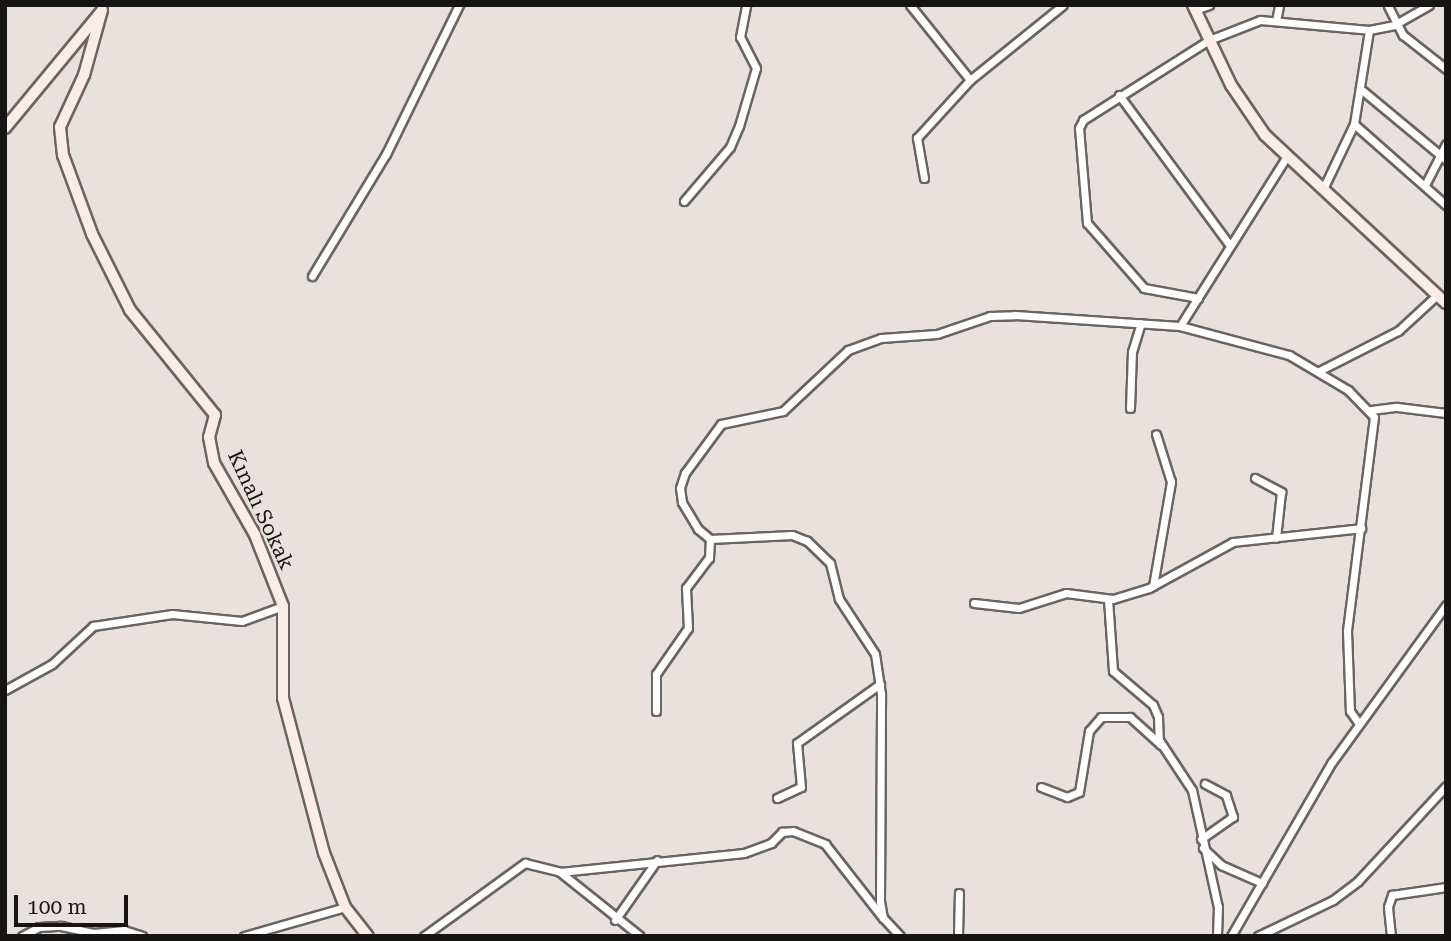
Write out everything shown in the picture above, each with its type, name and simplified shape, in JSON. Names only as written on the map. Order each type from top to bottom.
[{"type":"street","points":[[312,276],[386,154],[459,5]]},
{"type":"street","points":[[684,201],[730,147],[742,117],[756,68],[740,37],[746,5]]},
{"type":"street","points":[[910,5],[970,80]]},
{"type":"street","points":[[924,178],[917,138],[970,80],[1063,5]]},
{"type":"street","points":[[1209,5],[1194,8],[1247,111],[1287,156],[1446,303]]},
{"type":"street","points":[[1276,21],[1279,5]]},
{"type":"street","points":[[1198,298],[1144,288],[1087,223],[1079,128],[1083,120],[1209,40],[1260,20],[1369,30],[1394,25],[1429,5]]},
{"type":"street","points":[[1388,6],[1394,25],[1446,69]]},
{"type":"street","points":[[5,128],[102,7]]},
{"type":"street","name":"Kınalı Sokak","points":[[102,7],[84,75],[60,127],[63,155],[92,234],[130,310],[160,352],[215,415],[209,437],[214,463],[255,535],[283,606],[283,698],[324,853],[345,907],[368,936]]},
{"type":"street","points":[[1323,189],[1354,124],[1363,92],[1369,30]]},
{"type":"street","points":[[1363,92],[1443,158]]},
{"type":"street","points":[[1119,95],[1228,243]]},
{"type":"street","points":[[1354,124],[1446,205]]},
{"type":"street","points":[[1424,186],[1443,158],[1446,145]]},
{"type":"street","points":[[1180,326],[1228,243],[1287,156]]},
{"type":"street","points":[[1319,371],[1398,331],[1437,295]]},
{"type":"street","points":[[656,710],[656,674],[688,628],[686,588],[709,558],[710,538],[682,502],[680,488],[706,442],[721,424],[733,419],[762,419],[783,411],[848,350],[881,338],[949,332],[990,316],[1180,326],[1274,348],[1319,371],[1371,410],[1374,417],[1348,631],[1350,711],[1359,724]]},
{"type":"street","points":[[1130,408],[1132,352],[1142,323]]},
{"type":"street","points":[[1371,410],[1397,407],[1446,413]]},
{"type":"street","points":[[1153,586],[1171,482],[1156,433]]},
{"type":"street","points":[[1255,478],[1281,492],[1276,538]]},
{"type":"street","points":[[974,603],[1019,608],[1066,593],[1108,599],[1153,586],[1233,542],[1361,528]]},
{"type":"street","points":[[710,538],[780,534],[807,541],[830,563],[839,599],[875,654],[880,684],[878,808],[883,918]]},
{"type":"street","points":[[1108,599],[1110,666],[1116,677],[1153,705],[1161,744]]},
{"type":"street","points":[[1231,936],[1359,724],[1446,605]]},
{"type":"street","points":[[5,690],[52,664],[93,626],[172,614],[242,621],[283,606]]},
{"type":"street","points":[[777,798],[801,787],[797,743],[880,684]]},
{"type":"street","points":[[1041,787],[1067,797],[1079,792],[1089,731],[1101,717],[1130,717],[1161,744],[1189,782],[1218,907],[1217,936]]},
{"type":"street","points":[[1201,843],[1233,817],[1226,796],[1205,784]]},
{"type":"street","points":[[1258,936],[1333,900],[1358,881],[1446,786]]},
{"type":"street","points":[[424,936],[525,863],[560,872],[744,853],[771,843],[782,832],[805,834],[824,844],[900,936]]},
{"type":"street","points":[[1201,843],[1221,865],[1262,883]]},
{"type":"street","points":[[615,920],[657,860]]},
{"type":"street","points":[[560,872],[615,920],[640,936]]},
{"type":"street","points":[[1391,936],[1388,907],[1392,895],[1446,887]]},
{"type":"street","points":[[958,936],[959,893]]},
{"type":"street","points":[[244,936],[345,907]]},
{"type":"street","points":[[22,936],[39,927],[61,926],[94,933],[124,930],[142,936]]}]
